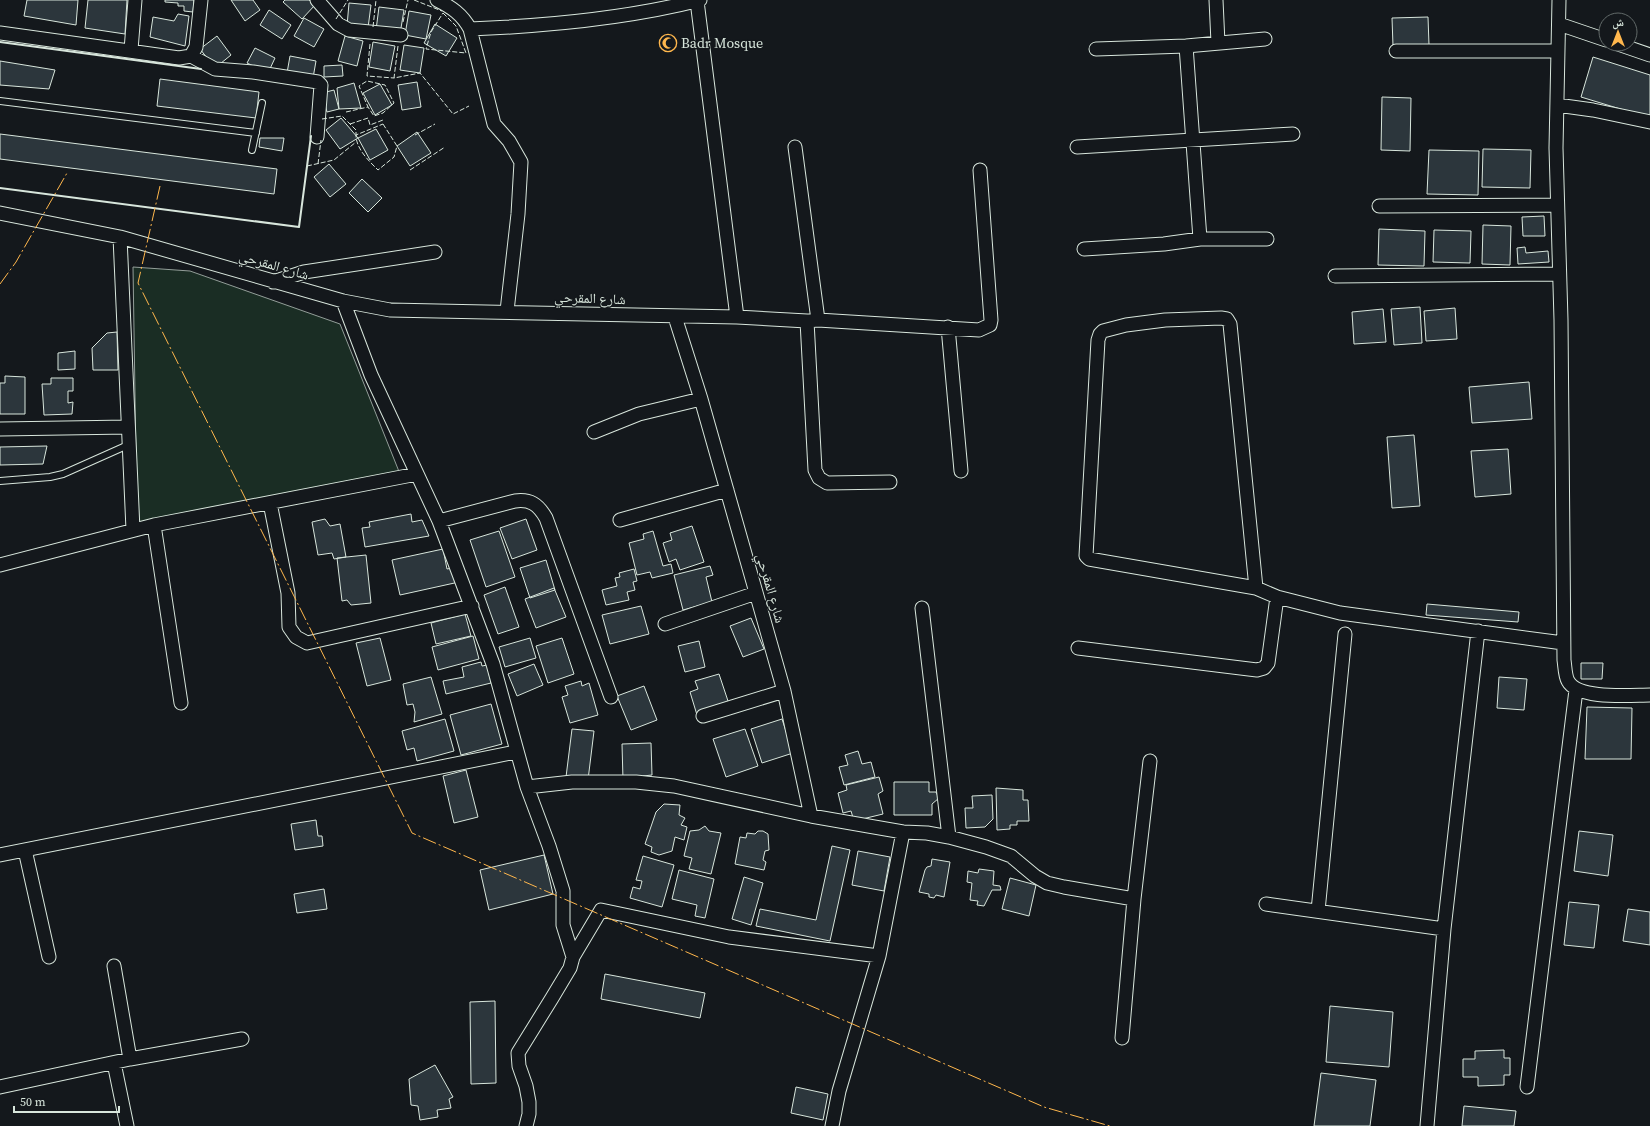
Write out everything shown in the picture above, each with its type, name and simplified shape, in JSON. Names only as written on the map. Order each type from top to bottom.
[{"type":"street","points":[[131,50],[135,0]]},
{"type":"street","points":[[191,56],[196,47],[201,0]]},
{"type":"street","points":[[317,0],[338,24],[350,30],[401,35]]},
{"type":"street","points":[[436,0],[454,9],[465,20],[470,29],[494,124],[509,142],[521,162],[518,214],[508,311]]},
{"type":"street","points":[[470,29],[508,28],[623,16],[698,0],[737,317]]},
{"type":"street","points":[[1216,0],[1218,43]]},
{"type":"street","points":[[1559,0],[1557,205],[1564,596],[1563,643],[1567,681],[1576,690],[1599,695],[1650,695]]},
{"type":"street","points":[[1559,24],[1598,37]]},
{"type":"street","points":[[0,33],[131,50],[179,58],[191,56],[215,69],[253,72],[318,82],[321,85],[317,137]]},
{"type":"street","points":[[1096,49],[1186,46],[1265,39]]},
{"type":"street","points":[[1186,46],[1200,239]]},
{"type":"street","points":[[1396,51],[1558,51]]},
{"type":"street","points":[[1638,51],[1650,55]]},
{"type":"street","points":[[1557,106],[1593,110],[1650,122]]},
{"type":"street","points":[[1077,147],[1294,134]]},
{"type":"street","points":[[795,147],[813,320],[815,470],[819,478],[827,483],[890,482]]},
{"type":"street","points":[[675,317],[737,317],[813,320],[979,330],[990,325],[991,320],[980,170]]},
{"type":"street","points":[[1379,206],[1557,205]]},
{"type":"street","name":"شارع المقرحي","points":[[0,213],[120,237],[343,301],[390,310],[508,311],[675,317],[701,399],[784,691],[811,816]]},
{"type":"street","points":[[120,237],[133,530]]},
{"type":"street","points":[[1084,249],[1157,244],[1200,239],[1267,238]]},
{"type":"street","points":[[273,282],[304,272],[435,252]]},
{"type":"street","points":[[1335,276],[1559,274]]},
{"type":"street","points":[[343,301],[371,375],[439,521],[493,664],[516,752],[563,891],[563,925],[573,957]]},
{"type":"street","points":[[1256,588],[1230,324],[1227,319],[1221,318],[1165,320],[1126,325],[1104,331],[1100,334],[1098,340],[1086,556],[1089,559],[1256,588],[1277,597],[1340,613],[1563,643]]},
{"type":"street","points":[[948,327],[961,471]]},
{"type":"street","points":[[594,432],[639,414],[701,399]]},
{"type":"street","points":[[0,429],[128,427]]},
{"type":"street","points":[[0,565],[154,525],[417,474]]},
{"type":"street","points":[[620,520],[727,490]]},
{"type":"street","points":[[439,521],[514,501],[526,500],[540,509],[546,518],[611,697]]},
{"type":"street","points":[[270,503],[288,593],[289,627],[296,637],[306,643],[472,606]]},
{"type":"street","points":[[154,525],[181,703]]},
{"type":"street","points":[[665,624],[756,593]]},
{"type":"street","points":[[1078,648],[1257,670],[1264,668],[1268,663],[1277,597]]},
{"type":"street","points":[[922,608],[949,838]]},
{"type":"street","points":[[1427,1126],[1444,929],[1478,631]]},
{"type":"street","points":[[1318,911],[1345,634]]},
{"type":"street","points":[[1527,1087],[1576,690]]},
{"type":"street","points":[[703,716],[784,691]]},
{"type":"street","points":[[0,855],[516,752]]},
{"type":"street","points":[[1122,1038],[1134,898],[1150,761]]},
{"type":"street","points":[[527,787],[572,782],[636,782],[674,786],[811,816],[903,832],[927,833],[986,847],[1011,856],[1035,876],[1047,882],[1064,887],[1134,898]]},
{"type":"street","points":[[832,1126],[839,1091],[879,956],[903,832]]},
{"type":"street","points":[[25,850],[49,957]]},
{"type":"street","points":[[1266,904],[1444,929]]},
{"type":"street","points":[[526,1126],[529,1114],[529,1102],[526,1086],[519,1066],[518,1053],[570,968],[573,957],[601,910],[729,937],[879,956]]},
{"type":"street","points":[[114,966],[130,1060]]},
{"type":"street","points":[[0,1087],[114,1063],[242,1039]]},
{"type":"street","points":[[114,1063],[127,1126]]},
{"type":"lane","points":[[0,101],[256,133]]},
{"type":"lane","points":[[252,150],[262,103]]},
{"type":"lane","points":[[0,481],[50,478],[63,474],[128,444]]},
{"type":"green space","points":[[133,267],[190,271],[340,324],[400,474],[137,523]]},
{"type":"building","points":[[27,0],[78,0],[76,25],[24,16]]},
{"type":"building","points":[[88,0],[127,0],[125,34],[85,28]]},
{"type":"building","points":[[165,0],[194,0],[193,12],[184,11],[184,6],[178,6],[178,3],[165,2]]},
{"type":"building","points":[[231,0],[253,0],[260,10],[245,21]]},
{"type":"building","points":[[285,0],[309,0],[315,5],[302,19],[283,2]]},
{"type":"building","points":[[349,3],[371,5],[368,28],[347,26]]},
{"type":"building","points":[[379,7],[404,10],[400,34],[376,30]]},
{"type":"building","points":[[269,10],[291,25],[282,39],[260,25]]},
{"type":"building","points":[[409,11],[431,15],[426,39],[405,35]]},
{"type":"building","points":[[178,14],[189,16],[185,46],[150,37],[153,17],[174,21]]},
{"type":"building","points":[[1428,17],[1429,45],[1393,46],[1392,18]]},
{"type":"building","points":[[304,18],[324,29],[314,47],[294,36]]},
{"type":"building","points":[[435,24],[457,38],[446,56],[424,43]]},
{"type":"building","points":[[217,36],[231,55],[215,68],[200,49]]},
{"type":"building","points":[[345,36],[363,41],[357,66],[338,61]]},
{"type":"building","points":[[373,42],[395,46],[390,71],[369,67]]},
{"type":"building","points":[[404,45],[424,48],[420,73],[400,70]]},
{"type":"building","points":[[255,48],[275,58],[268,73],[247,63]]},
{"type":"building","points":[[290,56],[316,61],[313,78],[287,73]]},
{"type":"building","points":[[1593,57],[1650,75],[1650,118],[1581,97]]},
{"type":"building","points":[[0,61],[55,70],[49,89],[0,85]]},
{"type":"building","points":[[342,65],[343,76],[324,77],[324,66]]},
{"type":"building","points":[[160,79],[259,92],[256,118],[157,106]]},
{"type":"building","points":[[417,82],[421,107],[402,110],[398,85]]},
{"type":"building","points":[[354,83],[361,108],[339,109],[337,88]]},
{"type":"building","points":[[380,84],[392,105],[375,115],[363,93]]},
{"type":"building","points":[[334,90],[339,109],[327,112],[322,93]]},
{"type":"building","points":[[1382,97],[1411,98],[1410,151],[1381,150]]},
{"type":"building","points":[[341,118],[358,138],[340,149],[326,130]]},
{"type":"building","points":[[376,129],[388,150],[370,160],[358,138]]},
{"type":"building","points":[[417,132],[431,153],[410,166],[397,146]]},
{"type":"building","points":[[0,134],[277,169],[274,194],[0,159]]},
{"type":"building","points":[[260,138],[284,138],[282,151],[259,147]]},
{"type":"building","points":[[1483,149],[1531,150],[1530,188],[1482,187]]},
{"type":"building","points":[[1429,150],[1479,151],[1478,195],[1427,194]]},
{"type":"building","points":[[329,164],[346,184],[330,197],[314,177]]},
{"type":"building","points":[[362,179],[382,198],[368,212],[349,193]]},
{"type":"building","points":[[1544,216],[1545,236],[1523,236],[1522,217]]},
{"type":"building","points":[[1483,225],[1511,226],[1510,265],[1482,264]]},
{"type":"building","points":[[1379,229],[1425,231],[1424,266],[1378,265]]},
{"type":"building","points":[[1434,230],[1471,231],[1470,263],[1433,262]]},
{"type":"building","points":[[1525,247],[1526,253],[1548,251],[1549,262],[1518,264],[1517,248]]},
{"type":"building","points":[[1420,307],[1422,343],[1394,345],[1391,309]]},
{"type":"building","points":[[1455,308],[1457,339],[1426,341],[1424,311]]},
{"type":"building","points":[[1383,309],[1386,342],[1354,344],[1352,312]]},
{"type":"building","points":[[117,332],[118,370],[93,370],[92,348],[107,333]]},
{"type":"building","points":[[75,351],[75,369],[58,370],[58,353]]},
{"type":"building","points":[[5,376],[25,377],[25,414],[0,414],[0,383],[5,383]]},
{"type":"building","points":[[51,378],[73,378],[73,391],[68,391],[68,403],[73,402],[72,414],[44,415],[42,384],[51,384]]},
{"type":"building","points":[[1529,382],[1532,419],[1472,423],[1469,387]]},
{"type":"building","points":[[1414,435],[1420,506],[1392,508],[1387,437]]},
{"type":"building","points":[[47,446],[43,464],[0,465],[0,447]]},
{"type":"building","points":[[1508,449],[1511,494],[1475,497],[1471,451]]},
{"type":"building","points":[[411,514],[412,522],[422,520],[429,536],[365,547],[362,528],[370,527],[369,522]]},
{"type":"building","points":[[325,519],[330,526],[340,524],[346,557],[334,559],[332,553],[318,555],[312,522]]},
{"type":"building","points":[[526,519],[537,550],[512,559],[500,528]]},
{"type":"building","points":[[692,526],[704,562],[680,570],[676,559],[669,562],[663,543],[672,540],[670,533]]},
{"type":"building","points":[[499,531],[515,577],[486,587],[470,540]]},
{"type":"building","points":[[653,531],[663,566],[671,564],[673,573],[652,578],[650,572],[637,575],[629,543],[644,539],[643,534]]},
{"type":"building","points":[[443,549],[447,569],[452,568],[459,582],[400,595],[392,560]]},
{"type":"building","points":[[366,555],[371,603],[351,605],[347,600],[342,601],[337,558]]},
{"type":"building","points":[[546,560],[555,590],[530,598],[520,568]]},
{"type":"building","points":[[710,566],[713,575],[706,577],[712,602],[683,610],[674,575]]},
{"type":"building","points":[[634,569],[637,581],[633,582],[635,590],[627,592],[629,600],[606,605],[602,590],[617,586],[615,578],[620,577],[619,573]]},
{"type":"building","points":[[505,587],[519,627],[498,634],[484,595]]},
{"type":"building","points":[[554,588],[566,617],[536,628],[525,599]]},
{"type":"building","points":[[1427,604],[1519,612],[1518,622],[1426,615]]},
{"type":"building","points":[[641,606],[649,634],[610,644],[602,615]]},
{"type":"building","points":[[465,614],[471,636],[436,644],[431,623]]},
{"type":"building","points":[[751,618],[764,649],[743,657],[730,626]]},
{"type":"building","points":[[473,636],[479,659],[438,670],[432,647]]},
{"type":"building","points":[[380,638],[391,680],[367,686],[356,643]]},
{"type":"building","points":[[530,638],[536,658],[505,667],[499,647]]},
{"type":"building","points":[[562,638],[574,674],[548,683],[536,646]]},
{"type":"building","points":[[699,641],[705,667],[685,672],[678,646]]},
{"type":"building","points":[[481,662],[482,666],[487,665],[491,683],[446,694],[443,681],[464,677],[462,667]]},
{"type":"building","points":[[1581,663],[1603,663],[1602,679],[1581,679]]},
{"type":"building","points":[[534,664],[543,685],[517,696],[508,674]]},
{"type":"building","points":[[719,674],[729,704],[697,715],[690,692],[698,689],[695,681]]},
{"type":"building","points":[[431,677],[442,714],[414,722],[415,712],[413,704],[407,705],[403,684]]},
{"type":"building","points":[[1499,677],[1527,679],[1524,710],[1497,708]]},
{"type":"building","points":[[581,681],[582,686],[589,683],[598,715],[570,723],[562,697],[568,695],[565,686]]},
{"type":"building","points":[[644,686],[657,720],[631,730],[617,696]]},
{"type":"building","points":[[491,704],[502,744],[461,755],[450,715]]},
{"type":"building","points":[[1587,707],[1632,708],[1631,759],[1585,759]]},
{"type":"building","points":[[445,719],[454,751],[417,761],[414,748],[407,750],[402,731]]},
{"type":"building","points":[[782,719],[793,753],[762,763],[751,729]]},
{"type":"building","points":[[572,729],[594,731],[588,780],[566,777]]},
{"type":"building","points":[[745,729],[758,766],[726,777],[713,739]]},
{"type":"building","points":[[651,743],[652,775],[643,776],[643,780],[623,780],[622,744]]},
{"type":"building","points":[[858,751],[862,764],[871,762],[875,777],[844,785],[839,767],[848,765],[845,755]]},
{"type":"building","points":[[466,770],[478,817],[454,823],[443,776]]},
{"type":"building","points":[[879,777],[883,791],[878,794],[883,814],[854,821],[851,811],[843,813],[838,793],[847,790],[846,785]]},
{"type":"building","points":[[894,782],[929,782],[929,792],[936,792],[939,798],[932,804],[932,815],[894,815]]},
{"type":"building","points":[[996,788],[1023,790],[1023,800],[1028,800],[1029,821],[1017,821],[1017,825],[1010,825],[1010,829],[997,830]]},
{"type":"building","points":[[992,795],[993,819],[985,827],[966,828],[965,808],[973,808],[972,796]]},
{"type":"building","points":[[664,804],[680,805],[679,815],[685,818],[681,825],[687,827],[684,840],[675,837],[672,851],[659,855],[651,852],[652,847],[645,844],[656,812]]},
{"type":"building","points":[[316,820],[318,836],[322,836],[323,846],[295,850],[291,824]]},
{"type":"building","points":[[705,826],[709,831],[721,833],[711,874],[689,869],[692,858],[684,856],[690,831],[699,830]]},
{"type":"building","points":[[758,831],[763,831],[768,834],[769,850],[765,851],[763,860],[766,862],[764,870],[735,864],[740,837],[746,838],[747,833],[755,834]]},
{"type":"building","points":[[1579,831],[1613,835],[1608,876],[1574,871]]},
{"type":"building","points":[[832,846],[850,850],[830,941],[756,926],[760,909],[816,920]]},
{"type":"building","points":[[858,851],[890,857],[884,891],[852,885]]},
{"type":"building","points":[[544,855],[553,894],[489,910],[480,870]]},
{"type":"building","points":[[643,856],[674,865],[662,907],[630,898],[633,887],[640,889],[642,881],[636,880]]},
{"type":"building","points":[[932,859],[950,862],[944,897],[936,895],[934,898],[929,897],[929,894],[919,892],[925,870],[927,867],[931,866]]},
{"type":"building","points":[[979,869],[994,871],[993,885],[1000,886],[1001,890],[992,890],[984,906],[977,905],[978,901],[970,900],[972,883],[967,882],[968,871],[978,873]]},
{"type":"building","points":[[679,870],[714,879],[705,918],[695,916],[697,905],[672,899]]},
{"type":"building","points":[[744,877],[763,883],[751,925],[732,919]]},
{"type":"building","points":[[1010,878],[1036,885],[1029,916],[1002,909]]},
{"type":"building","points":[[324,889],[327,909],[297,913],[294,894]]},
{"type":"building","points":[[1569,902],[1599,905],[1594,948],[1564,945]]},
{"type":"building","points":[[1628,909],[1650,912],[1650,945],[1623,941]]},
{"type":"building","points":[[605,974],[705,993],[700,1018],[601,999]]},
{"type":"building","points":[[495,1001],[496,1083],[471,1084],[470,1002]]},
{"type":"building","points":[[1330,1006],[1393,1012],[1389,1067],[1326,1062]]},
{"type":"building","points":[[1504,1050],[1504,1058],[1510,1058],[1510,1075],[1504,1075],[1504,1085],[1478,1086],[1478,1077],[1463,1077],[1463,1059],[1475,1059],[1475,1051]]},
{"type":"building","points":[[435,1065],[453,1097],[449,1099],[451,1108],[437,1110],[438,1117],[420,1120],[418,1106],[411,1105],[409,1079]]},
{"type":"building","points":[[1321,1073],[1376,1080],[1370,1126],[1314,1126]]},
{"type":"building","points":[[796,1087],[828,1094],[823,1120],[791,1113]]},
{"type":"building","points":[[1464,1106],[1516,1111],[1514,1126],[1462,1126]]},
{"type":"fence","points":[[336,19],[348,0]]},
{"type":"fence","points":[[373,27],[376,0]]},
{"type":"fence","points":[[403,22],[408,0]]},
{"type":"fence","points":[[414,0],[442,11]]},
{"type":"fence","points":[[443,13],[456,26],[466,53],[426,49],[431,32],[443,13]]},
{"type":"fence","points":[[370,44],[367,76],[394,78]]},
{"type":"fence","points":[[398,46],[394,78],[420,73],[453,114],[469,106]]},
{"type":"fence","points":[[346,112],[368,107],[359,86],[367,81],[385,85],[394,103],[383,113],[374,116],[368,107]]},
{"type":"fence","points":[[322,119],[342,116],[356,130],[356,136]]},
{"type":"fence","points":[[350,124],[368,118],[370,125],[383,120]]},
{"type":"fence","points":[[383,124],[397,146],[394,157],[378,170],[367,159],[361,150],[358,145],[356,135],[383,124]]},
{"type":"fence","points":[[415,135],[435,124]]},
{"type":"fence","points":[[318,164],[321,140]]},
{"type":"fence","points":[[307,166],[334,160],[356,142]]},
{"type":"fence","points":[[410,170],[445,147]]},
{"type":"wall","points":[[0,42],[201,69]]},
{"type":"wall","points":[[0,188],[299,227],[311,136]]},
{"type":"power","points":[[0,284],[16,262],[67,173]]},
{"type":"power","points":[[160,186],[138,283],[412,833],[1044,1107],[1110,1126]]},
{"type":"place","name":"Badr Mosque","points":[[668,43]]}]
